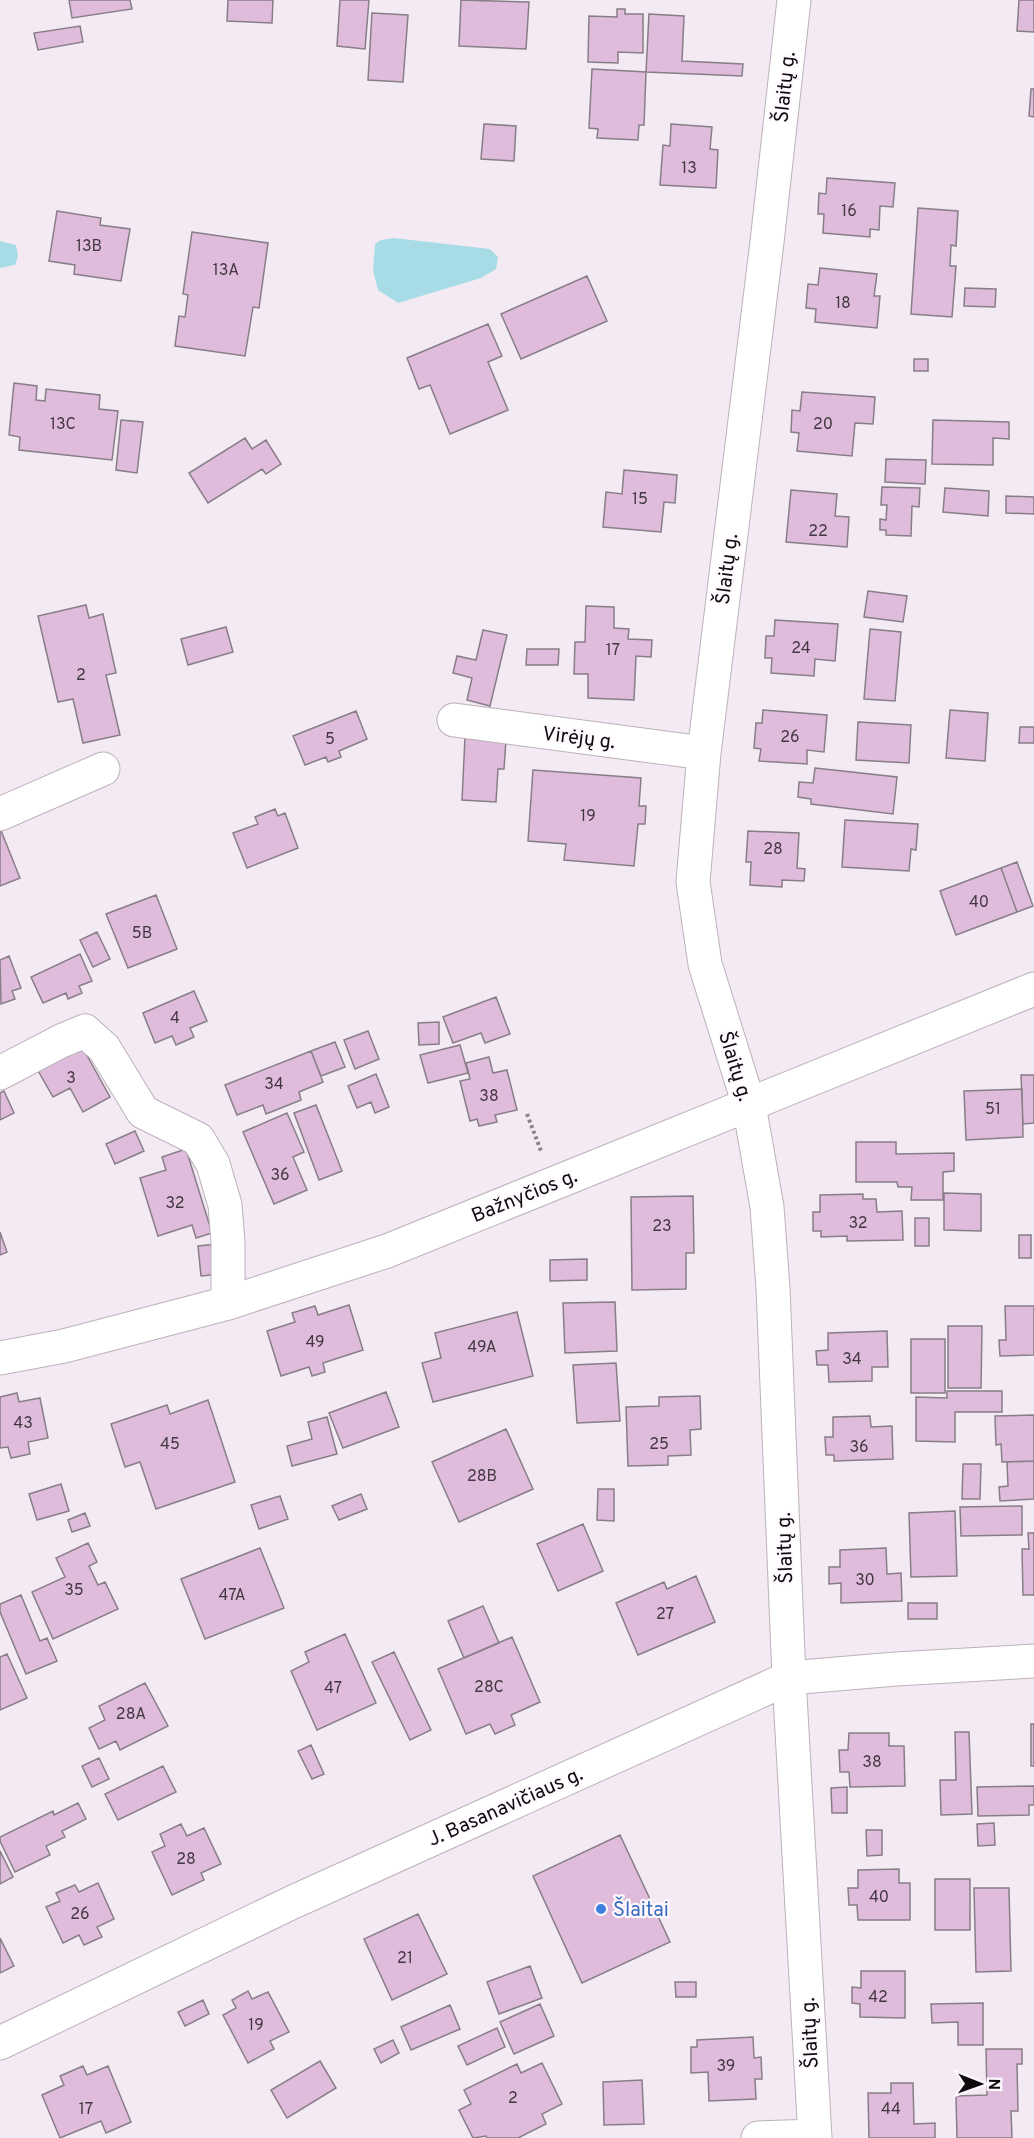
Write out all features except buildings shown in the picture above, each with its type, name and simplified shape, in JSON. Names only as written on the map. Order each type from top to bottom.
[{"type":"street","name":"Šlaitų g.","points":[[794,0],[704,753],[693,882],[705,964],[748,1105],[767,1207],[773,1288],[789,1678],[815,2137]]},
{"type":"street","name":"Virėjų g.","points":[[454,720],[704,753]]},
{"type":"street","points":[[0,814],[103,769]]},
{"type":"street","name":"Bažnyčios g.","points":[[0,1358],[64,1346],[228,1303],[387,1251],[1034,989]]},
{"type":"street","points":[[0,1073],[85,1031],[104,1048],[143,1112],[198,1138],[213,1164],[225,1205],[228,1242],[228,1303]]},
{"type":"street","name":"J. Basanavičiaus g.","points":[[0,2043],[293,1902],[789,1678],[1034,1661]]},
{"type":"street","points":[[758,2138],[815,2137]]},
{"type":"path","points":[[526,1114],[541,1150]]},
{"type":"water","points":[[394,238],[490,249],[498,257],[496,269],[481,278],[398,303],[378,290],[373,271],[375,244],[381,240]]},
{"type":"water","points":[[0,241],[16,245],[18,256],[15,265],[0,268]]},
{"type":"place","name":"Šlaitai","points":[[601,1909]]}]
